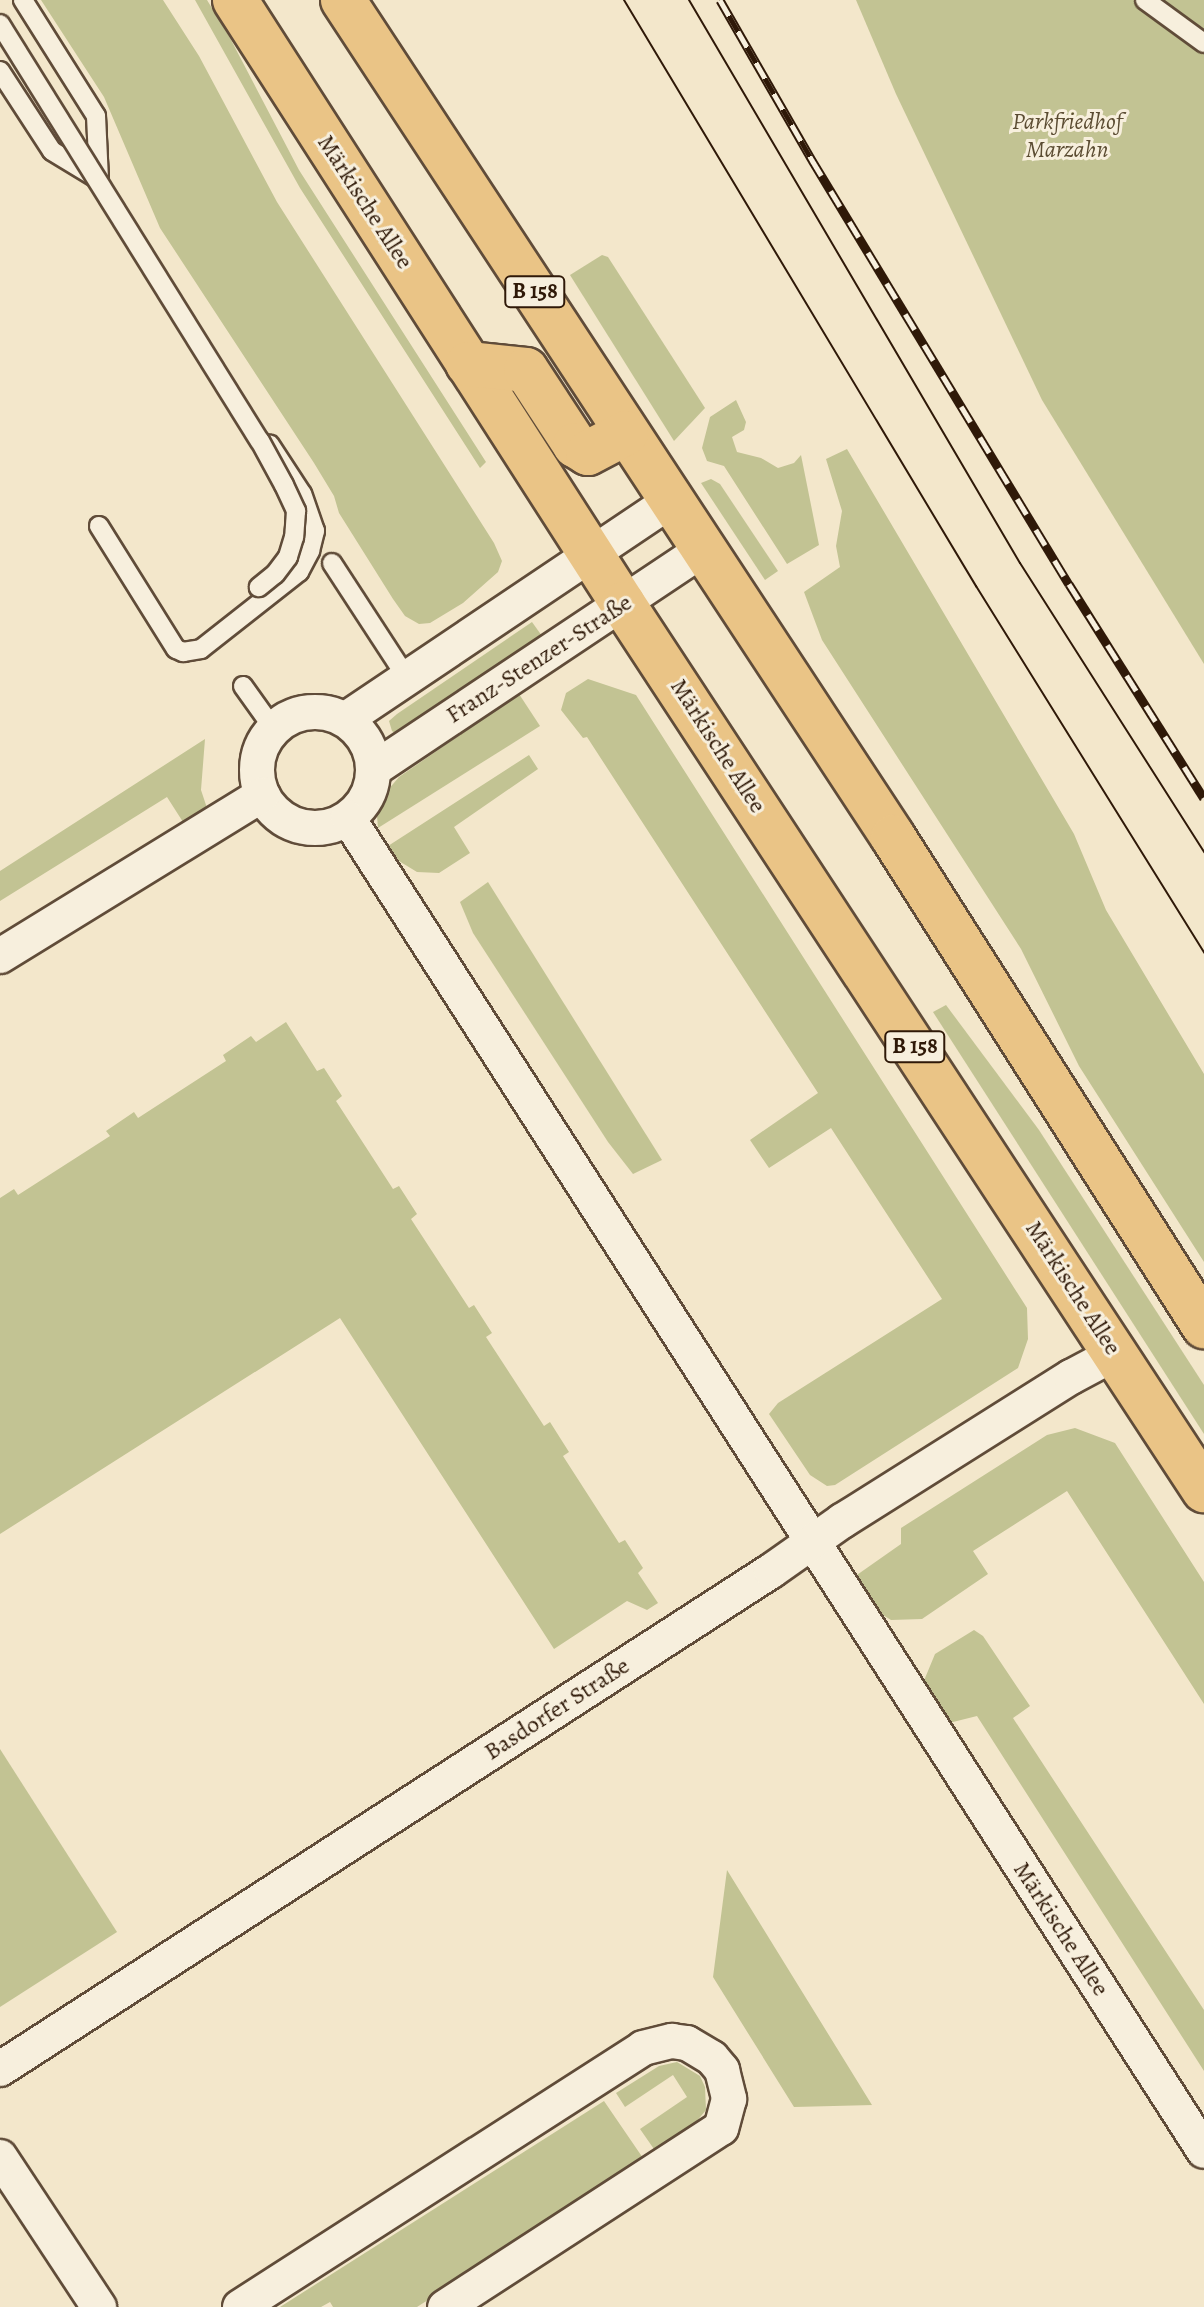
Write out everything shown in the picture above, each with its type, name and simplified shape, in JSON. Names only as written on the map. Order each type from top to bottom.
[{"type":"main road","name":"Märkische Allee","points":[[235,0],[623,604],[1204,1490]]},
{"type":"main road","name":"B 158","points":[[343,0],[893,837],[1204,1326]]},
{"type":"main road","points":[[468,364],[526,370],[575,445],[588,453],[626,433]]},
{"type":"street","points":[[346,719],[672,500]]},
{"type":"street","name":"Franz-Stenzer-Straße","points":[[374,769],[704,549]]},
{"type":"street","points":[[308,711],[328,712],[346,719],[366,740],[374,769],[364,802],[348,818],[330,826],[310,828],[290,823],[274,811],[262,795],[257,760],[273,728],[289,717],[308,711]]},
{"type":"street","points":[[0,956],[262,795]]},
{"type":"street","name":"Märkische Allee","points":[[348,818],[1204,2151]]},
{"type":"street","name":"Basdorfer Straße","points":[[0,2069],[811,1542],[1047,1391],[1116,1353]]},
{"type":"street","points":[[240,2307],[643,2048],[672,2041],[687,2043],[712,2058],[722,2070],[729,2099],[721,2128],[445,2307]]},
{"type":"street","points":[[0,2157],[99,2307]]},
{"type":"lane","points":[[23,0],[96,116],[99,179]]},
{"type":"lane","points":[[1145,0],[1204,43]]},
{"type":"lane","points":[[0,24],[260,441],[296,511],[294,537],[288,557],[275,574],[259,587]]},
{"type":"lane","points":[[0,71],[52,151],[99,179],[302,494],[315,531],[310,551],[299,572],[201,649],[183,652],[176,649],[99,526]]},
{"type":"lane","points":[[332,563],[407,678]]},
{"type":"lane","points":[[243,686],[273,728]]},
{"type":"green space","points":[[41,0],[163,0],[199,56],[277,202],[494,543],[502,561],[498,572],[463,603],[430,623],[419,624],[405,616],[393,599],[339,513],[334,496],[314,463],[160,228],[104,97]]},
{"type":"green space","points":[[195,0],[207,0],[299,170],[486,462],[480,468],[300,188]]},
{"type":"green space","name":"Parkfriedhof Marzahn","points":[[856,0],[1204,0],[1204,664],[1042,400],[896,94]]},
{"type":"green space","points":[[602,255],[608,257],[705,408],[674,441],[570,275]]},
{"type":"green space","points":[[736,400],[746,422],[744,430],[732,437],[737,452],[761,458],[778,468],[794,463],[801,455],[819,545],[787,564],[724,466],[707,461],[702,448],[710,417]]},
{"type":"green space","points":[[847,449],[1074,834],[1106,910],[1204,1074],[1204,1262],[1079,1066],[1021,949],[822,640],[804,592],[840,567],[836,546],[842,511],[826,459]]},
{"type":"green space","points":[[711,479],[720,484],[778,571],[765,580],[701,483]]},
{"type":"green space","points":[[532,622],[542,636],[398,735],[392,731],[389,721],[397,714]]},
{"type":"green space","points":[[588,679],[636,695],[1027,1308],[1028,1339],[1018,1368],[835,1485],[827,1486],[810,1475],[769,1414],[778,1403],[942,1299],[831,1128],[769,1168],[750,1140],[818,1093],[587,737],[583,738],[561,710],[566,693]]},
{"type":"green space","points":[[519,694],[540,726],[378,828],[376,804],[399,777]]},
{"type":"green space","points":[[205,739],[201,790],[207,808],[183,822],[167,797],[0,901],[0,871]]},
{"type":"green space","points":[[529,755],[538,769],[454,827],[470,853],[439,873],[417,872],[394,858],[388,846]]},
{"type":"green space","points":[[488,882],[662,1160],[633,1174],[608,1142],[473,933],[460,902]]},
{"type":"green space","points":[[946,1005],[1039,1130],[1204,1385],[1204,1434],[933,1012]]},
{"type":"green space","points":[[286,1022],[317,1071],[324,1068],[342,1096],[336,1101],[393,1189],[399,1186],[417,1214],[411,1219],[469,1308],[474,1305],[492,1333],[486,1337],[544,1426],[550,1422],[569,1452],[563,1456],[619,1543],[625,1540],[643,1568],[638,1573],[658,1603],[647,1610],[627,1601],[554,1649],[340,1318],[0,1534],[0,1198],[14,1189],[18,1195],[110,1136],[106,1131],[134,1112],[138,1118],[226,1061],[223,1055],[251,1036],[256,1042]]},
{"type":"green space","points":[[1075,1428],[1115,1443],[1204,1582],[1204,1704],[1067,1491],[973,1551],[988,1574],[922,1619],[891,1620],[878,1612],[854,1577],[901,1544],[901,1528],[1047,1435]]},
{"type":"green space","points":[[974,1630],[983,1636],[1030,1706],[1013,1718],[1204,2010],[1204,2071],[977,1716],[945,1724],[923,1683],[935,1654]]},
{"type":"green space","points":[[0,1749],[117,1932],[0,2007]]},
{"type":"green space","points":[[727,1870],[873,2105],[794,2107],[713,1977]]},
{"type":"green space","points":[[677,2062],[700,2076],[705,2087],[706,2110],[691,2128],[656,2152],[640,2129],[687,2097],[673,2075],[625,2107],[616,2093],[659,2066]]},
{"type":"green space","points":[[604,2101],[645,2161],[417,2307],[333,2307],[330,2302],[321,2307],[280,2307]]},
{"type":"tram line","points":[[624,0],[976,586],[1204,953]]},
{"type":"tram line","points":[[689,0],[1020,563],[1204,852]]},
{"type":"railway","points":[[720,0],[812,160],[1069,584],[1204,798]]}]
